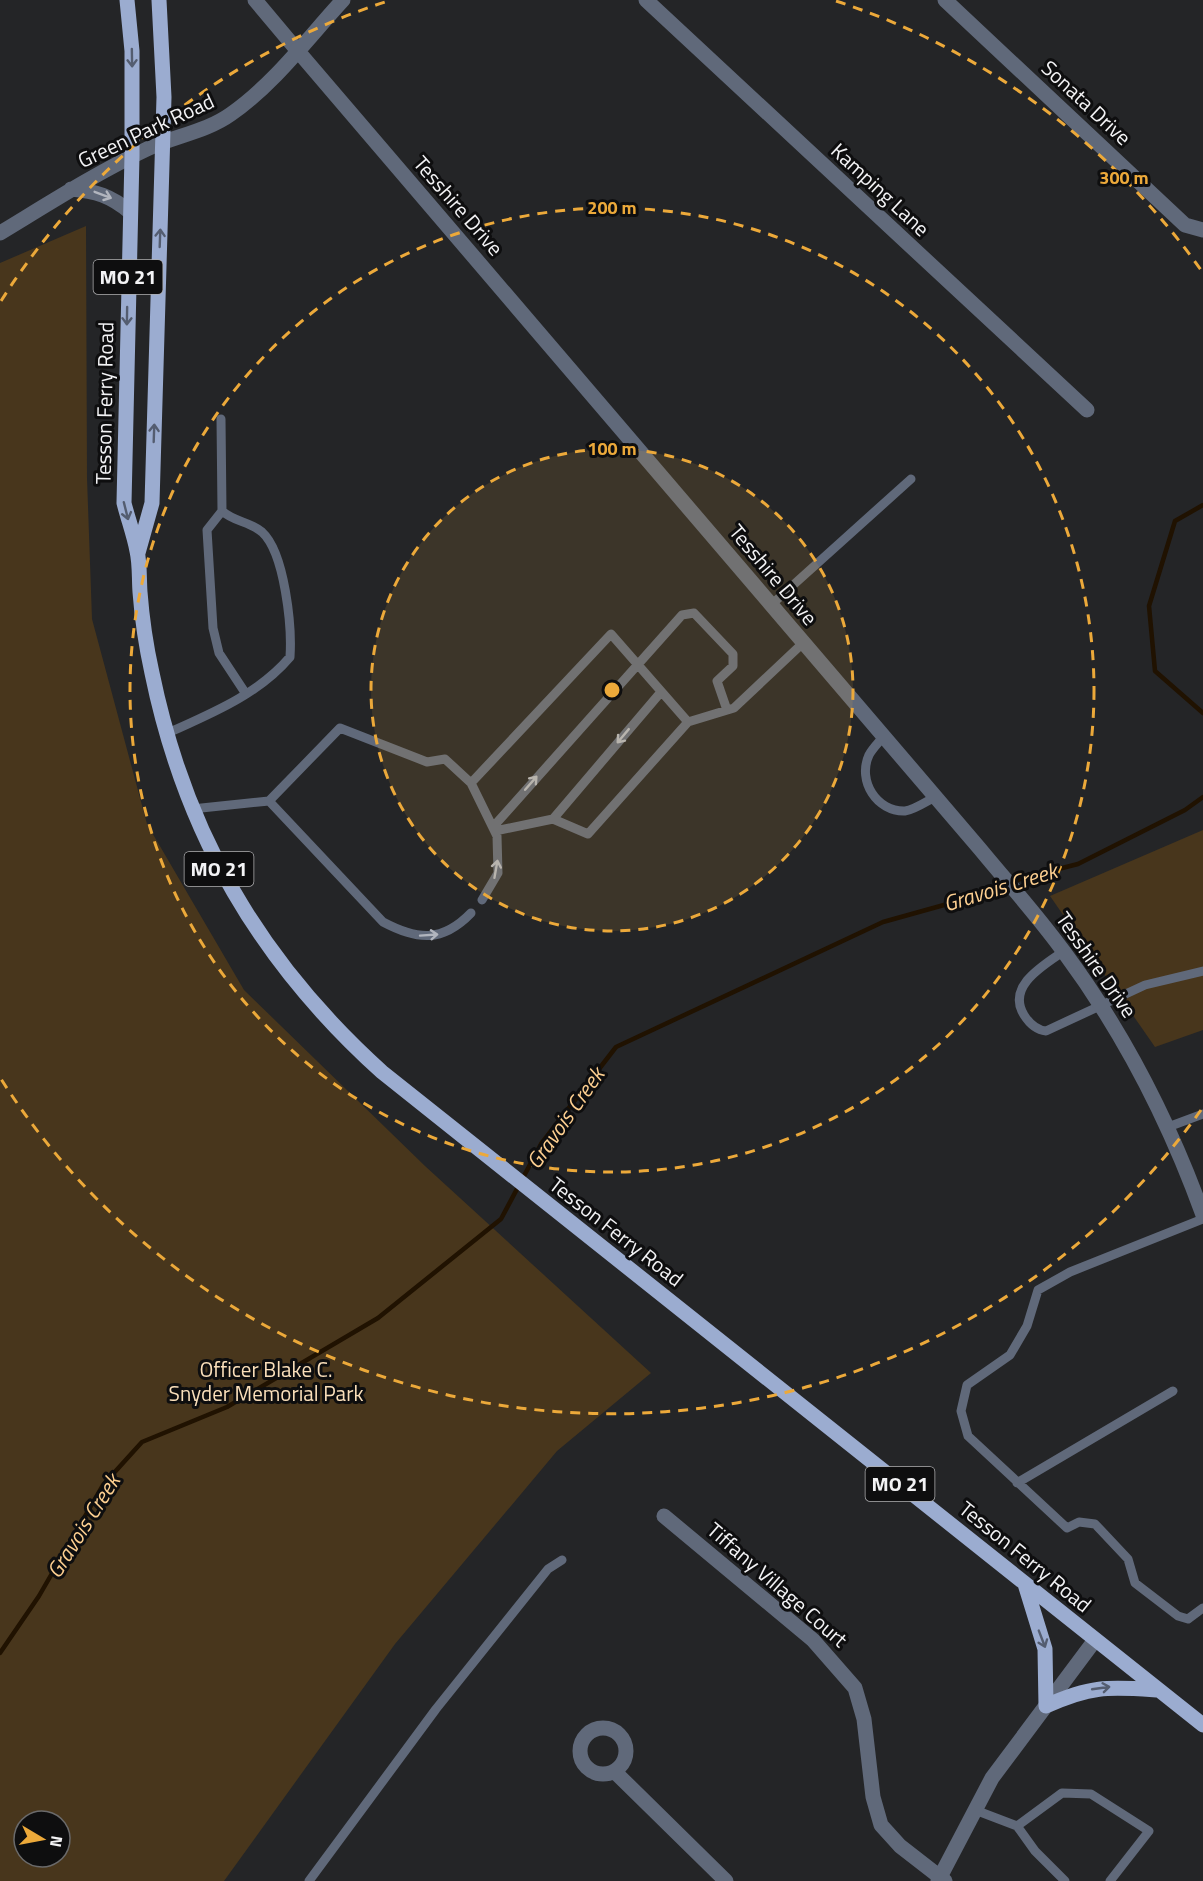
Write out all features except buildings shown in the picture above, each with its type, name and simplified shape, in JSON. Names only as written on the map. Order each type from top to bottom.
[{"type":"main road","name":"Tesson Ferry Road","points":[[127,0],[132,51],[132,156],[124,503],[138,553],[145,632],[166,734],[192,809],[217,864],[242,908],[286,971],[347,1041],[434,1114],[1203,1725]]},
{"type":"main road","name":"Tesson Ferry Road","points":[[138,553],[152,503],[163,141],[164,58],[159,0]]},
{"type":"main road","points":[[1025,1584],[1045,1649],[1046,1706],[1080,1691],[1110,1687],[1159,1690]]},
{"type":"street","name":"Tesshire Drive","points":[[255,0],[1026,903],[1064,951],[1124,1042],[1168,1127],[1203,1217]]},
{"type":"street","name":"Green Park Road","points":[[0,233],[132,156],[163,141],[200,131],[229,116],[255,94],[343,0]]},
{"type":"street","name":"Kamping Lane","points":[[646,0],[1086,410]]},
{"type":"street","name":"Sonata Drive","points":[[945,0],[1185,225],[1202,230]]},
{"type":"street","points":[[72,189],[104,195],[115,200],[130,212]]},
{"type":"street","name":"Tiffany Village Court","points":[[664,1516],[813,1640],[855,1688],[864,1719],[873,1797],[881,1824],[900,1846],[941,1880]]},
{"type":"street","points":[[941,1880],[992,1778],[1095,1640]]},
{"type":"street","points":[[615,1772],[726,1881]]},
{"type":"lane","points":[[221,419],[222,511],[207,530],[213,628],[219,653],[246,694]]},
{"type":"lane","points":[[771,604],[911,479]]},
{"type":"lane","points":[[166,734],[222,709],[282,667],[290,657],[291,641],[274,548],[263,533],[249,523],[231,519],[222,511]]},
{"type":"lane","points":[[495,832],[636,663],[682,615],[694,613],[733,654],[733,666],[717,681],[727,710]]},
{"type":"lane","points":[[471,783],[611,634],[688,722]]},
{"type":"lane","points":[[495,832],[553,819],[588,834],[688,722],[734,708],[803,643]]},
{"type":"lane","points":[[553,819],[661,692]]},
{"type":"lane","points":[[192,809],[269,801],[340,728],[427,762],[445,759],[471,783],[495,832],[498,873],[483,900]]},
{"type":"lane","points":[[883,737],[868,756],[866,778],[875,801],[886,807],[907,811],[935,797]]},
{"type":"lane","points":[[269,801],[383,922],[407,935],[434,936],[459,926],[471,913]]},
{"type":"lane","points":[[1064,951],[1033,973],[1025,982],[1018,1000],[1022,1013],[1030,1024],[1046,1031],[1145,985],[1203,971]]},
{"type":"lane","points":[[1168,1127],[1203,1114]]},
{"type":"lane","points":[[1203,1217],[1070,1272],[1038,1290],[1027,1326],[1010,1355],[967,1385],[961,1411],[968,1436],[1067,1528],[1079,1522],[1095,1524],[1128,1559],[1135,1583],[1178,1616],[1188,1619],[1203,1608]]},
{"type":"lane","points":[[1017,1483],[1173,1391]]},
{"type":"lane","points":[[309,1881],[436,1709],[548,1569],[562,1560]]},
{"type":"lane","points":[[1017,1826],[1062,1793],[1091,1794],[1149,1832],[1110,1881]]},
{"type":"lane","points":[[975,1810],[1017,1826],[1035,1851],[1065,1881]]},
{"type":"green space","name":"Officer Blake C. Snyder Memorial Park","points":[[86,226],[87,478],[92,619],[147,824],[244,990],[425,1166],[651,1373],[557,1451],[395,1644],[224,1881],[0,1881],[0,263]]},
{"type":"green space","points":[[1203,830],[1203,1030],[1155,1047],[1050,896]]},
{"type":"waterway","points":[[1203,505],[1175,521],[1149,606],[1155,671],[1203,713]]},
{"type":"waterway","name":"Gravois Creek","points":[[0,1653],[39,1596],[103,1485],[142,1442],[227,1407],[378,1318],[501,1219],[541,1144],[616,1047],[883,922],[987,893],[1023,878],[1078,864],[1185,810],[1203,797]]}]
